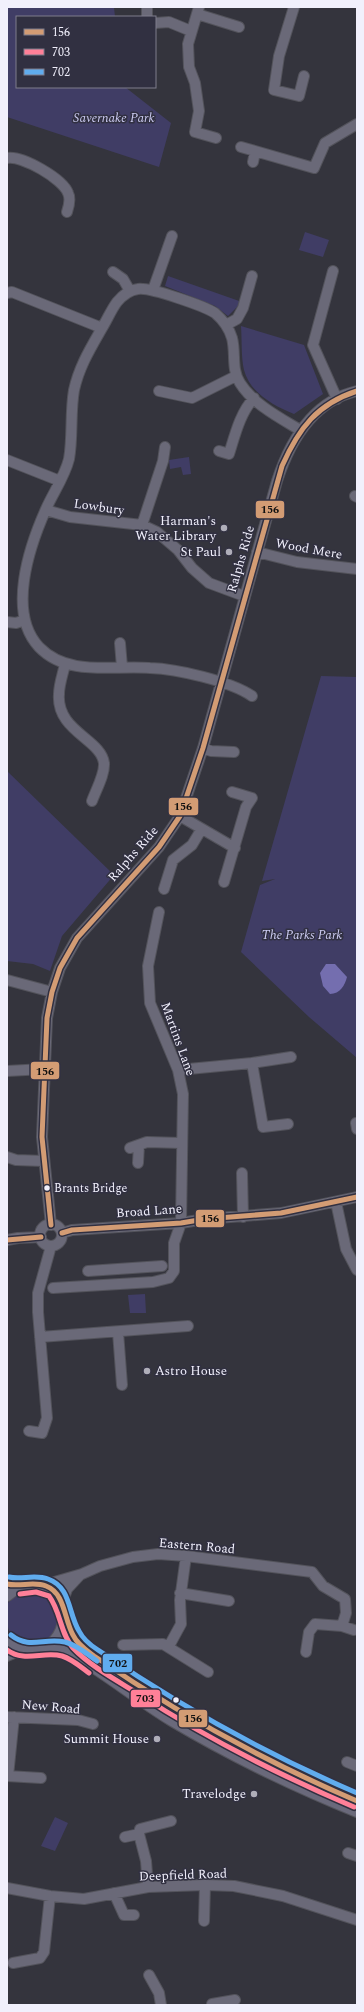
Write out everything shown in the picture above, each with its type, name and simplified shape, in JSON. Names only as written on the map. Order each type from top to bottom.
[{"type":"main road","points":[[7,1594],[12,1586],[27,1584],[44,1585],[56,1593],[62,1604],[64,1617],[63,1629],[58,1638],[50,1646],[43,1649],[37,1651],[22,1650],[7,1641]]},
{"type":"main road","points":[[64,1617],[72,1635],[84,1649],[161,1702],[253,1754],[303,1778],[357,1801]]},
{"type":"main road","points":[[43,1649],[62,1648],[68,1650],[171,1719],[213,1743],[277,1777],[357,1811]]},
{"type":"street","points":[[294,7],[279,56],[271,94],[302,97],[304,76]]},
{"type":"street","points":[[216,138],[195,132],[200,111],[189,67],[188,44],[198,11],[239,27]]},
{"type":"street","points":[[156,23],[169,22],[191,31]]},
{"type":"street","points":[[241,147],[314,168],[325,142],[357,124]]},
{"type":"street","points":[[253,162],[255,152]]},
{"type":"street","points":[[7,158],[18,158],[26,161],[62,186],[68,192],[69,202],[67,212]]},
{"type":"street","points":[[153,290],[172,236]]},
{"type":"street","points":[[333,271],[313,345],[337,399]]},
{"type":"street","points":[[113,272],[123,279],[130,291]]},
{"type":"street","points":[[226,325],[237,319],[243,308],[252,276]]},
{"type":"street","points":[[252,696],[239,688],[168,670],[122,667],[87,668],[65,664],[52,658],[39,647],[29,633],[25,620],[23,594],[27,561],[46,510],[60,481],[68,459],[71,414],[78,372],[116,302],[130,291],[139,288],[153,290],[214,313],[226,325],[232,338],[234,367],[236,376],[243,388],[254,398],[300,430]]},
{"type":"street","points":[[7,292],[12,292],[102,328]]},
{"type":"street","points":[[159,391],[192,398],[236,376]]},
{"type":"street","name":"Ralphs Ride","points":[[51,1225],[42,1137],[44,1069],[47,1018],[52,992],[60,968],[77,938],[159,847],[180,816],[203,748],[222,684],[244,596],[288,449],[300,430],[317,412],[337,399],[357,391]]},
{"type":"street","points":[[218,451],[229,454],[237,427],[247,405],[254,398]]},
{"type":"street","points":[[142,525],[165,447]]},
{"type":"street","points":[[7,460],[60,481]]},
{"type":"street","name":"Lowbury","points":[[46,510],[78,518],[142,525],[157,532],[167,539],[192,568],[209,583],[244,596]]},
{"type":"street","name":"Wood Mere","points":[[257,552],[297,562],[357,569]]},
{"type":"street","points":[[7,622],[16,623],[25,620]]},
{"type":"street","points":[[120,643],[122,667]]},
{"type":"street","points":[[65,664],[59,695],[60,709],[72,728],[93,745],[101,755],[104,764],[92,801]]},
{"type":"street","points":[[203,748],[234,752]]},
{"type":"street","points":[[224,882],[246,807],[252,798],[232,792]]},
{"type":"street","points":[[180,816],[201,830],[235,848]]},
{"type":"street","points":[[164,889],[172,860],[192,845],[201,830]]},
{"type":"street","name":"Martins Lane","points":[[129,1284],[153,1282],[170,1278],[174,1271],[174,1243],[181,1223],[181,1143],[183,1094],[178,1070],[150,1003],[148,966],[159,912]]},
{"type":"street","points":[[7,980],[52,992]]},
{"type":"street","points":[[178,1070],[252,1063],[291,1057]]},
{"type":"street","points":[[252,1063],[263,1127],[288,1124]]},
{"type":"street","points":[[7,1071],[44,1069]]},
{"type":"street","points":[[138,1163],[135,1147],[147,1142],[181,1143]]},
{"type":"street","points":[[7,1157],[16,1160],[44,1161]]},
{"type":"street","points":[[242,1173],[243,1217]]},
{"type":"street","name":"Broad Lane","points":[[62,1233],[72,1230],[181,1223],[206,1219],[281,1213],[357,1197]]},
{"type":"street","points":[[336,1202],[346,1249],[357,1270]]},
{"type":"street","points":[[51,1225],[57,1226],[62,1233],[60,1242],[51,1246],[44,1244],[41,1237],[42,1230],[51,1225]]},
{"type":"street","points":[[7,1240],[41,1237]]},
{"type":"street","points":[[29,1431],[42,1433],[47,1418],[38,1293],[51,1246]]},
{"type":"street","points":[[54,1288],[85,1278],[129,1268],[162,1266]]},
{"type":"street","points":[[85,1278],[129,1284],[129,1268]]},
{"type":"street","points":[[40,1337],[188,1326]]},
{"type":"street","points":[[118,1332],[122,1385]]},
{"type":"street","name":"Eastern Road","points":[[44,1585],[82,1574],[100,1566],[158,1554],[186,1556],[312,1572],[323,1586],[345,1599],[346,1613],[342,1626]]},
{"type":"street","points":[[169,1646],[181,1624],[180,1593],[186,1556]]},
{"type":"street","name":"Eastern Road","points":[[62,1604],[67,1589],[82,1574]]},
{"type":"street","points":[[180,1593],[229,1601]]},
{"type":"street","points":[[306,1652],[310,1632],[314,1625],[342,1626],[354,1630]]},
{"type":"street","points":[[123,1645],[146,1644],[169,1646],[208,1672]]},
{"type":"street","points":[[7,1656],[22,1650]]},
{"type":"street","points":[[11,1717],[8,1776],[41,1778]]},
{"type":"street","name":"New Road","points":[[11,1717],[78,1720],[93,1724]]},
{"type":"street","points":[[347,1762],[357,1766]]},
{"type":"street","points":[[148,1887],[146,1861],[139,1834],[140,1829],[171,1821]]},
{"type":"street","points":[[125,1837],[139,1834]]},
{"type":"street","points":[[204,1921],[205,1885]]},
{"type":"street","name":"Deepfield Road","points":[[7,1888],[50,1896],[84,1899],[148,1887],[205,1885],[234,1886],[283,1896],[357,1920]]},
{"type":"street","points":[[114,1893],[124,1915],[134,1915]]},
{"type":"street","points":[[13,1963],[40,1958],[44,1952],[50,1896]]},
{"type":"street","points":[[149,1975],[159,1993],[161,2005]]},
{"type":"street","points":[[219,2004],[235,2000]]},
{"type":"green space","name":"Savernake Park","points":[[7,7],[114,7],[115,16],[16,16],[16,88],[126,88],[171,123],[159,167],[7,117]]},
{"type":"green space","points":[[305,232],[329,240],[323,257],[299,250]]},
{"type":"green space","points":[[168,276],[242,302],[228,316],[215,306],[165,286]]},
{"type":"green space","points":[[241,326],[304,345],[323,394],[294,414],[264,398],[257,392],[247,378],[244,370]]},
{"type":"green space","points":[[189,457],[191,474],[183,475],[181,467],[170,469],[169,460]]},
{"type":"green space","name":"The Parks Park","points":[[321,676],[357,677],[357,1058],[309,1017],[241,952],[260,885],[275,879],[262,881]]},
{"type":"green space","points":[[7,771],[114,875],[62,936],[50,971],[33,964],[7,961]]},
{"type":"green space","points":[[145,1294],[146,1313],[130,1313],[128,1295]]},
{"type":"green space","points":[[40,1589],[54,1599],[58,1608],[59,1626],[49,1638],[25,1641],[14,1638],[10,1633],[8,1626],[7,1609],[9,1601],[14,1593]]},
{"type":"green space","points":[[55,1817],[68,1823],[55,1851],[41,1846]]},
{"type":"shaded area","points":[[326,964],[335,964],[347,977],[342,988],[334,994],[330,994],[323,986],[320,973]]},
{"type":"transit line","name":"156","points":[[51,1225],[42,1137],[47,1018],[52,992],[60,968],[77,938],[159,847],[180,816],[203,748],[282,466],[295,440],[311,419],[320,410],[331,403],[343,396],[357,391]]},
{"type":"transit line","name":"156","points":[[62,1233],[72,1230],[181,1223],[205,1219],[281,1213],[357,1197]]},
{"type":"transit line","name":"156","points":[[7,1240],[41,1237]]},
{"type":"transit line","name":"702","points":[[9,1577],[43,1578],[55,1583],[65,1594],[75,1624],[81,1634],[87,1642],[95,1648],[129,1671],[224,1728],[290,1762],[357,1793]]},
{"type":"transit line","name":"156","points":[[7,1584],[37,1584],[52,1589],[61,1600],[70,1629],[75,1638],[82,1647],[94,1656],[157,1697],[222,1735],[322,1786],[357,1801]]},
{"type":"transit line","name":"703","points":[[20,1594],[36,1592],[49,1596],[56,1609],[65,1636],[73,1648],[87,1661],[163,1710],[243,1755],[354,1807]]},
{"type":"transit line","name":"702","points":[[11,1635],[24,1642],[57,1641],[69,1643],[78,1647],[97,1661]]},
{"type":"transit line","name":"703","points":[[7,1650],[21,1656],[55,1655],[66,1657],[89,1673]]},
{"type":"place","name":"Harman's Water Library","points":[[224,528]]},
{"type":"place","name":"St Paul","points":[[229,552]]},
{"type":"place","name":"Brants Bridge","points":[[47,1188]]},
{"type":"place","name":"Astro House","points":[[147,1371]]},
{"type":"place","name":"Summit House","points":[[157,1739]]},
{"type":"place","name":"Travelodge","points":[[254,1794]]}]
